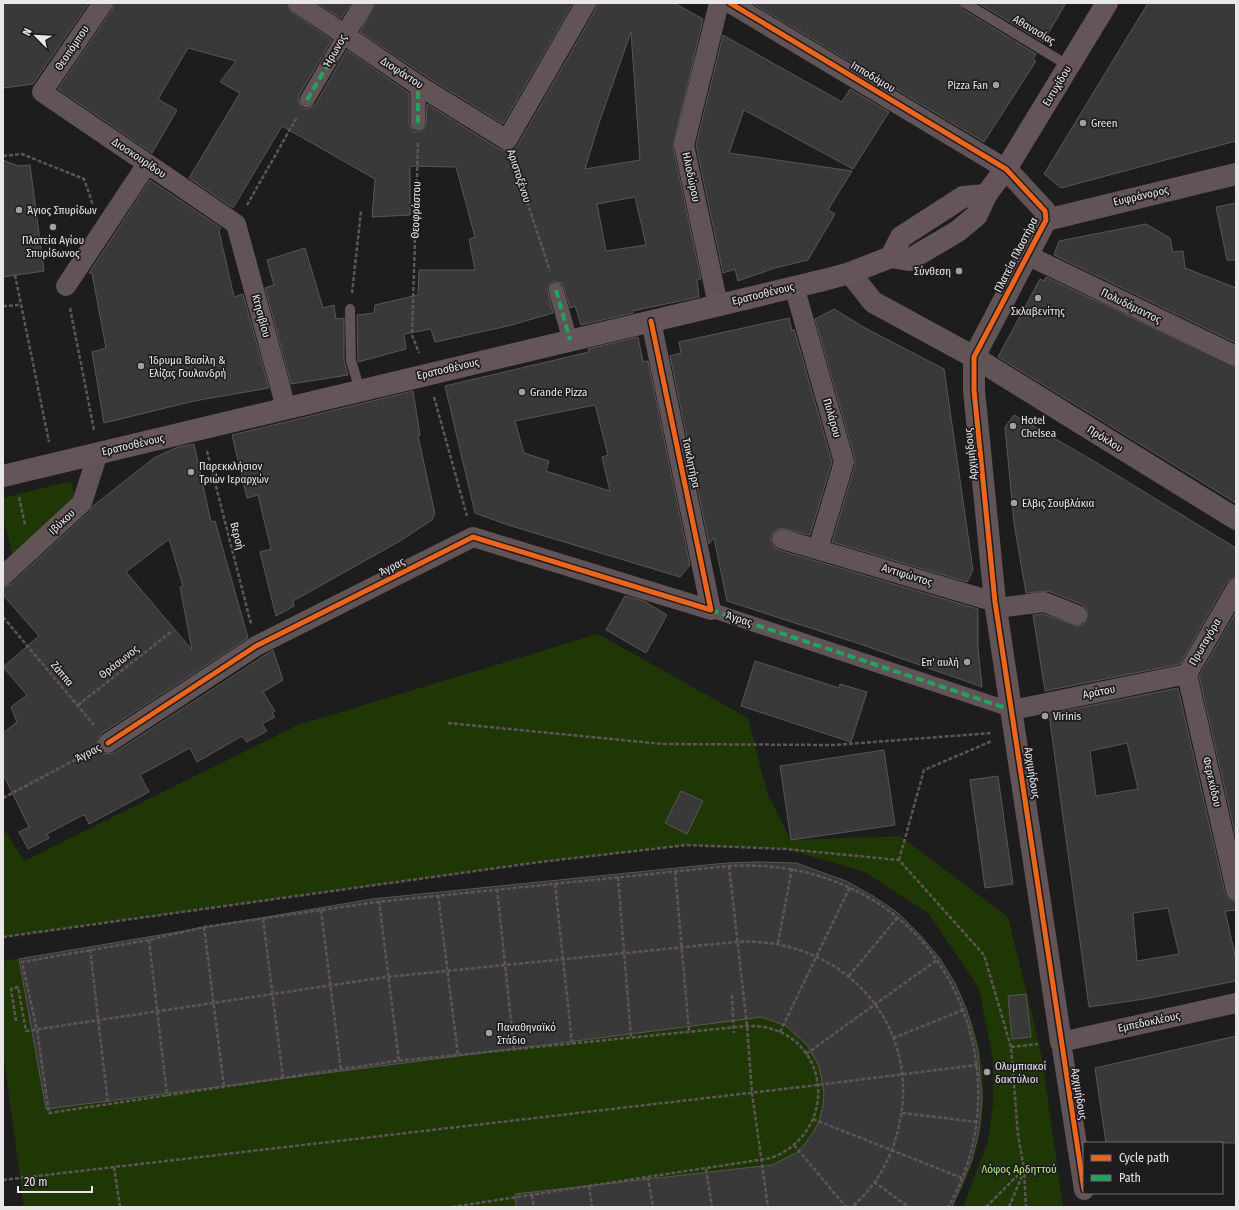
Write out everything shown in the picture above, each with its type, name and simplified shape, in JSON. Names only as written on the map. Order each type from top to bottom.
[{"type":"main road","name":"Ευτυχίδου","points":[[1006,169],[1107,3]]},
{"type":"main road","name":"Ερατοσθένους","points":[[9,475],[98,453],[202,430],[360,390],[850,273],[891,257],[909,260],[958,231],[977,214],[986,195],[1006,169]]},
{"type":"street","name":"Θεοπόμπου","points":[[42,92],[103,3]]},
{"type":"street","name":"Διοφάντου","points":[[298,3],[418,85],[508,140]]},
{"type":"street","name":"Ήρωνος","points":[[307,100],[364,3]]},
{"type":"street","name":"Αριστοξένου","points":[[508,140],[586,3]]},
{"type":"street","name":"Ηλιοδώρου","points":[[718,305],[684,145],[719,3]]},
{"type":"street","name":"Ιπποδάμου","points":[[730,3],[1006,169]]},
{"type":"street","points":[[418,85],[418,123]]},
{"type":"street","name":"Διοσκουρίδου","points":[[42,92],[236,224]]},
{"type":"street","points":[[66,286],[147,164]]},
{"type":"street","name":"Πλατεία Πλαστήρα","points":[[974,357],[1046,220],[1045,211],[1006,169]]},
{"type":"street","name":"Ευφράνορος","points":[[1046,220],[1236,174]]},
{"type":"street","name":"Κτησιβίου","points":[[236,224],[286,408]]},
{"type":"street","name":"Πολυδάμαντος","points":[[1027,255],[1236,356]]},
{"type":"street","points":[[850,273],[873,302],[974,357]]},
{"type":"street","name":"Πυλάρου","points":[[794,286],[844,462],[818,549]]},
{"type":"street","points":[[556,290],[570,340]]},
{"type":"street","name":"Τσικλητήρα","points":[[651,321],[711,610]]},
{"type":"street","name":"Πρόκλου","points":[[974,357],[1236,519]]},
{"type":"street","name":"Αρχιμήδους","points":[[974,357],[974,390],[996,605],[1083,1185]]},
{"type":"street","name":"Ιβύκου","points":[[3,576],[82,503],[98,453]]},
{"type":"street","name":"Άγρας","points":[[108,743],[256,646],[473,538],[711,610],[1012,710]]},
{"type":"street","name":"Αντιφώντος","points":[[782,539],[996,605]]},
{"type":"street","name":"Πρωταγόρα","points":[[1187,674],[1236,589]]},
{"type":"street","points":[[996,605],[1044,602],[1077,614]]},
{"type":"street","name":"Αράτου","points":[[1012,710],[1187,674]]},
{"type":"street","name":"Φερεκύδου","points":[[1187,674],[1232,851],[1236,890]]},
{"type":"street","name":"Εμπεδοκλέους","points":[[1061,1042],[1236,1003]]},
{"type":"street","name":"Αρχιμήδους","points":[[1084,1194],[1087,1207]]},
{"type":"lane","name":"Αθανασίας","points":[[965,3],[1069,66]]},
{"type":"lane","points":[[350,309],[351,361],[360,390]]},
{"type":"path","points":[[236,224],[307,100]]},
{"type":"path","points":[[3,156],[22,154],[84,179]]},
{"type":"path","points":[[350,309],[361,211]]},
{"type":"path","points":[[15,275],[20,305],[33,357],[53,464]]},
{"type":"path","points":[[66,286],[98,453]]},
{"type":"path","points":[[3,306],[20,305]]},
{"type":"path","points":[[445,433],[463,504]]},
{"type":"path","points":[[9,475],[27,532]]},
{"type":"path","points":[[448,722],[663,744],[834,745],[1015,731]]},
{"type":"path","points":[[899,860],[924,770],[1015,731]]},
{"type":"path","points":[[3,937],[509,866],[687,845],[786,849],[899,860],[984,955],[1011,1047],[1018,1135],[1024,1169],[1026,1207]]},
{"type":"path","points":[[452,1207],[476,1205],[589,1186],[706,1169],[761,1160],[779,1155],[794,1145],[806,1133],[813,1118],[819,1096],[814,1069],[806,1054],[790,1038],[780,1032],[766,1027],[747,1026],[399,1061],[49,1113],[37,1030],[22,962],[90,949],[149,940],[204,927],[379,901],[729,866],[759,865],[792,868],[818,875],[850,887],[872,899],[897,918],[918,937],[937,960],[952,986],[963,1010],[973,1041],[977,1065],[979,1101],[977,1122],[969,1160],[948,1207]]},
{"type":"path","points":[[729,866],[747,1026],[752,1093],[768,1207]]},
{"type":"path","points":[[778,943],[792,868]]},
{"type":"path","points":[[675,871],[689,1031]]},
{"type":"path","points":[[618,877],[631,1037]]},
{"type":"path","points":[[555,884],[572,1043]]},
{"type":"path","points":[[780,1032],[850,887]]},
{"type":"path","points":[[496,889],[514,1049]]},
{"type":"path","points":[[438,895],[458,1055]]},
{"type":"path","points":[[379,901],[399,1061]]},
{"type":"path","points":[[321,910],[341,1070]]},
{"type":"path","points":[[848,976],[897,918]]},
{"type":"path","points":[[263,919],[283,1078]]},
{"type":"path","points":[[204,927],[224,1087]]},
{"type":"path","points":[[149,940],[156,1012],[167,1096]]},
{"type":"path","points":[[16,1021],[10,989],[18,987],[26,1031],[388,977],[737,942],[778,943],[796,947],[817,956],[848,976],[875,1004],[893,1038],[902,1074],[902,1113],[892,1150],[874,1182],[852,1207]]},
{"type":"path","points":[[90,949],[108,1104]]},
{"type":"path","points":[[806,1054],[937,960]]},
{"type":"path","points":[[732,995],[734,1033]]},
{"type":"path","points":[[893,1038],[963,1010]]},
{"type":"path","points":[[3,1180],[752,1093],[977,1065]]},
{"type":"path","points":[[902,1113],[977,1122]]},
{"type":"path","points":[[813,1118],[962,1178]]},
{"type":"path","points":[[794,1145],[846,1207]]},
{"type":"path","points":[[114,1167],[120,1207]]},
{"type":"path","points":[[706,1169],[712,1207]]},
{"type":"path","points":[[986,1207],[1024,1169]]},
{"type":"path","points":[[1009,1207],[1024,1169]]},
{"type":"path","points":[[648,1177],[653,1207]]},
{"type":"path","points":[[874,1182],[909,1207]]},
{"type":"path","points":[[589,1186],[592,1207]]},
{"type":"path","points":[[532,1195],[534,1207]]},
{"type":"green space","points":[[71,481],[76,501],[14,563],[3,515],[3,498]]},
{"type":"green space","name":"Λόφος Αρδηττού","points":[[598,634],[748,718],[767,792],[791,840],[900,836],[1008,917],[1041,1052],[1063,1207],[963,1207],[988,1141],[993,1104],[993,1060],[979,988],[928,913],[865,872],[786,849],[687,845],[540,862],[3,937],[3,828],[24,861],[298,725]]},
{"type":"green space","name":"Παναθηναϊκό Στάδιο","points":[[758,861],[819,872],[873,897],[918,934],[953,980],[975,1033],[983,1090],[976,1149],[952,1207],[24,1207],[3,1051],[3,961],[372,899]]},
{"type":"building","points":[[3,3],[89,3],[33,84],[3,88]]},
{"type":"building","points":[[114,3],[287,3],[292,12],[332,40],[299,95],[298,100],[302,108],[307,109],[315,105],[347,50],[409,93],[409,123],[413,131],[418,132],[426,127],[427,104],[501,150],[507,151],[513,150],[517,146],[596,9],[597,3],[674,3],[703,19],[673,147],[701,279],[697,280],[699,297],[632,311],[633,313],[581,325],[575,306],[570,308],[563,284],[554,281],[547,288],[553,313],[508,326],[435,342],[431,329],[404,334],[406,349],[358,362],[357,315],[374,313],[375,305],[418,295],[419,270],[475,270],[469,239],[475,237],[456,167],[410,166],[410,215],[372,217],[375,179],[282,126],[233,208],[189,178],[240,93],[220,82],[236,61],[188,48],[158,99],[177,110],[152,153],[58,89],[112,10]],"holes":[[[631,32],[640,160],[585,169],[600,120]],[[635,197],[646,245],[606,251],[597,204]]]},
{"type":"building","points":[[318,3],[351,3],[341,19]]},
{"type":"building","points":[[375,3],[573,3],[503,124],[424,75],[360,32]]},
{"type":"building","points":[[752,3],[959,3],[962,9],[1036,54],[1033,59],[1036,61],[984,142]]},
{"type":"building","points":[[978,3],[1066,3],[1043,42]]},
{"type":"building","points":[[1148,3],[1236,3],[1236,141],[1061,188],[1044,174]]},
{"type":"building","points":[[723,35],[842,102],[850,89],[889,112],[853,169],[744,110],[729,153],[852,171],[828,210],[835,214],[808,260],[775,268],[738,281],[735,269],[723,273],[696,145]]},
{"type":"building","name":"Άγιος Σπυρίδων","points":[[3,160],[18,166],[30,165],[44,271],[3,277]]},
{"type":"building","points":[[150,180],[221,228],[219,231],[234,297],[243,294],[269,388],[194,401],[104,423],[92,352],[106,348],[92,273],[89,273]]},
{"type":"building","points":[[1236,203],[1236,260],[1227,260],[1216,207]]},
{"type":"building","points":[[1146,224],[1170,238],[1173,252],[1183,251],[1185,268],[1236,288],[1236,343],[1054,255],[1059,241]]},
{"type":"building","points":[[305,248],[323,308],[334,305],[336,319],[344,318],[344,361],[348,375],[291,384],[265,288],[274,285],[267,260]]},
{"type":"building","points":[[1046,277],[1236,367],[1236,503],[998,357],[1040,279],[1044,281]]},
{"type":"building","points":[[834,309],[865,328],[944,369],[973,570],[967,582],[832,542],[855,465],[855,459],[815,319]]},
{"type":"building","points":[[789,318],[792,331],[794,329],[832,462],[810,535],[780,528],[774,531],[771,536],[771,542],[774,547],[779,550],[978,609],[978,647],[982,687],[863,645],[727,601],[714,538],[709,544],[670,356],[681,353],[679,342]]},
{"type":"building","points":[[638,337],[643,362],[648,361],[690,565],[680,577],[508,525],[475,513],[445,386],[589,352],[588,349]],"holes":[[[595,405],[608,455],[602,457],[610,491],[546,471],[549,461],[524,453],[515,421]]]},
{"type":"building","points":[[413,391],[420,435],[418,436],[435,514],[432,520],[400,541],[293,601],[294,606],[276,616],[260,552],[271,549],[258,495],[247,498],[232,435]]},
{"type":"building","points":[[1014,415],[1097,463],[1236,548],[1236,578],[1231,579],[1226,583],[1180,664],[1045,691],[1033,615],[1043,614],[1078,626],[1084,624],[1088,614],[1086,608],[1081,604],[1048,591],[1026,593],[1014,523],[1005,427]]},
{"type":"building","points":[[194,444],[211,522],[215,521],[248,638],[102,733],[98,738],[97,744],[99,750],[103,753],[114,753],[273,650],[283,680],[263,692],[275,711],[272,713],[275,717],[262,724],[267,731],[247,742],[242,736],[197,762],[190,748],[140,775],[149,792],[89,824],[85,815],[81,816],[47,834],[49,838],[28,849],[19,832],[29,827],[3,774],[3,733],[17,722],[11,707],[27,695],[3,667],[39,636],[3,595],[3,587],[11,584],[90,511],[93,506],[154,458],[178,447]],"holes":[[[169,539],[183,586],[180,587],[192,650],[126,572]]]},
{"type":"building","points":[[625,596],[644,601],[667,615],[646,653],[606,630]]},
{"type":"building","points":[[1236,612],[1236,838],[1199,676]]},
{"type":"building","points":[[755,661],[839,688],[840,684],[867,692],[851,742],[741,706]]},
{"type":"building","points":[[1178,688],[1225,893],[1228,898],[1236,901],[1236,910],[1225,911],[1236,959],[1236,981],[1144,999],[1089,1007],[1049,714]],"holes":[[[1127,743],[1138,789],[1096,796],[1090,751]],[[1168,908],[1179,954],[1137,961],[1133,913]]]},
{"type":"building","points":[[884,750],[895,825],[791,840],[780,766]]},
{"type":"building","points":[[998,776],[1013,884],[985,888],[970,780]]},
{"type":"building","points":[[681,791],[703,801],[687,834],[665,823]]},
{"type":"building","name":"Παναθηναϊκό Στάδιο","points":[[726,863],[796,863],[846,881],[873,896],[898,913],[919,934],[939,957],[955,983],[967,1011],[978,1050],[982,1100],[979,1130],[972,1160],[952,1207],[516,1207],[515,1194],[772,1165],[796,1153],[805,1144],[814,1131],[819,1121],[823,1106],[824,1092],[819,1066],[807,1045],[786,1026],[762,1017],[46,1109],[19,959],[372,899]]},
{"type":"building","points":[[1026,994],[1031,1037],[1012,1039],[1008,996]]},
{"type":"building","points":[[1236,1036],[1236,1143],[1106,1142],[1095,1068]]},
{"type":"marked path","points":[[307,100],[345,35]]},
{"type":"marked path","points":[[418,85],[418,123]]},
{"type":"marked path","points":[[556,290],[570,340]]},
{"type":"marked path","points":[[711,610],[1012,710]]},
{"type":"cycle path","points":[[730,3],[1006,169],[1045,211],[1046,220],[974,357],[974,390],[995,602],[1083,1183]]},
{"type":"cycle path","points":[[108,743],[256,646],[473,537],[711,610],[651,321]]},
{"type":"place","name":"Pizza Fan","points":[[996,85]]},
{"type":"place","name":"Green","points":[[1083,123]]},
{"type":"place","name":"Άγιος Σπυρίδων","points":[[19,210]]},
{"type":"place","name":"Πλατεία Αγίου Σπυρίδωνος","points":[[53,227]]},
{"type":"place","name":"Σύνθεση","points":[[959,271]]},
{"type":"place","name":"Σκλαβενίτης","points":[[1038,298]]},
{"type":"place","name":"Ίδρυμα Βασίλη & Ελίζας Γουλανδρή","points":[[141,366]]},
{"type":"place","name":"Grande Pizza","points":[[522,392]]},
{"type":"place","name":"Hotel Chelsea","points":[[1013,426]]},
{"type":"place","name":"Παρεκκλήσιον Τριών Ιεραρχών","points":[[191,472]]},
{"type":"place","name":"Ελβις Σουβλάκια","points":[[1014,503]]},
{"type":"place","name":"Επ' αυλή","points":[[967,662]]},
{"type":"place","name":"Virinis","points":[[1045,716]]},
{"type":"place","name":"Παναθηναϊκό Στάδιο","points":[[489,1033]]},
{"type":"place","name":"Ολυμπιακοί δακτύλιοι","points":[[987,1072]]}]
